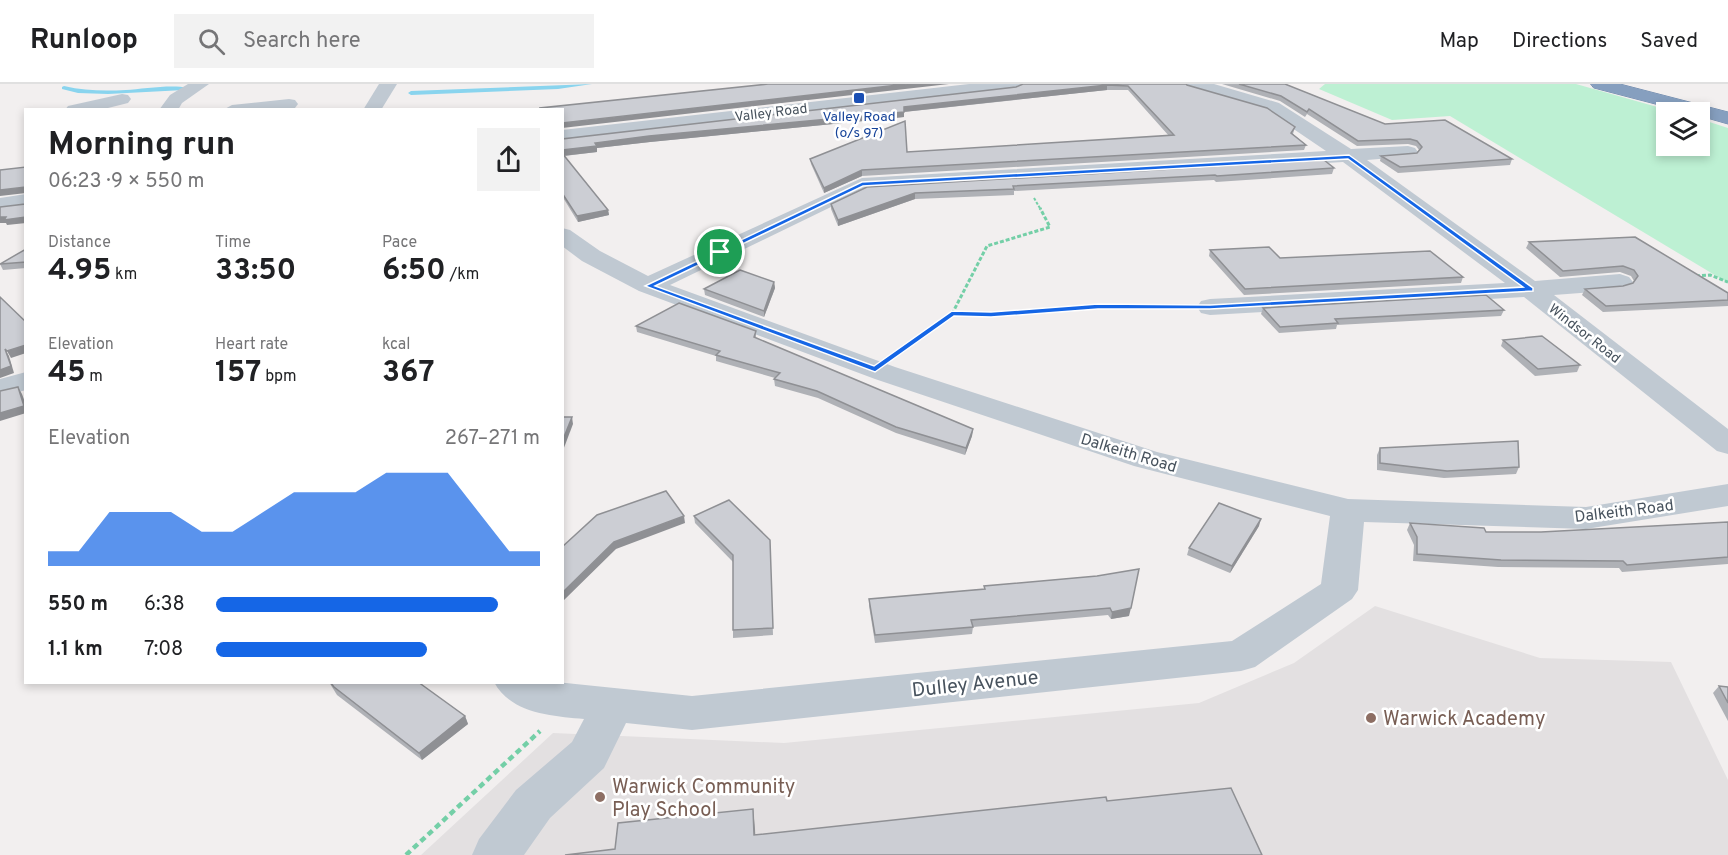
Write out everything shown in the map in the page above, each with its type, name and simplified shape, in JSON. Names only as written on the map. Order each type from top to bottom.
[{"type":"highway","points":[[1600,84],[1728,118]]},
{"type":"highway","points":[[1638,84],[1728,106]]},
{"type":"highway","points":[[1652,84],[1728,106]]},
{"type":"street","points":[[169,108],[176,99],[200,84]]},
{"type":"street","points":[[373,108],[388,84]]},
{"type":"street","name":"Valley Road","points":[[564,136],[1015,84]]},
{"type":"street","name":"Windsor Road","points":[[1193,84],[1273,107],[1349,157],[1530,289],[1728,444]]},
{"type":"street","points":[[83,108],[122,99]]},
{"type":"street","points":[[251,108],[289,104]]},
{"type":"street","points":[[648,286],[862,184],[1408,152]]},
{"type":"street","points":[[0,205],[24,201]]},
{"type":"street","name":"Dalkeith Road","points":[[564,236],[591,256],[648,286],[875,370],[1146,459],[1348,510],[1586,518],[1728,495]]},
{"type":"street","points":[[1210,307],[1620,282]]},
{"type":"street","points":[[0,388],[24,382]]},
{"type":"street","name":"Dulley Avenue","points":[[519,684],[544,698],[692,713],[1241,656],[1339,590],[1348,510]]},
{"type":"street","points":[[496,855],[533,804],[588,755],[592,703]]},
{"type":"path","points":[[875,370],[952,314],[987,246],[1050,227],[1020,176]]},
{"type":"path","points":[[1688,276],[1710,275],[1728,282]]},
{"type":"path","points":[[952,314],[991,315],[1098,306],[1210,307]]},
{"type":"path","points":[[406,855],[592,703]]},
{"type":"shaded area","name":"Warwick Academy","points":[[1375,606],[1540,658],[1671,662],[1728,780],[1728,855],[421,855],[553,733],[784,743],[1199,703],[1294,663]]},
{"type":"green space","points":[[1325,84],[1576,84],[1656,107],[1656,156],[1710,156],[1710,122],[1728,128],[1728,283],[1450,116],[1392,120],[1319,89]]},
{"type":"building","points":[[768,84],[907,84],[564,123],[564,108],[540,108]]},
{"type":"building","points":[[1023,84],[1186,84],[1267,108],[1295,127],[1291,133],[1306,145],[862,170],[824,188],[810,159],[905,121],[907,152],[1174,135],[1128,86],[1107,85],[904,107],[904,112],[649,136],[564,150],[564,139],[1016,87]]},
{"type":"building","points":[[1239,84],[1285,84],[1385,124],[1445,120],[1512,159],[1400,167],[1381,156],[1417,153],[1422,147],[1417,141],[1410,139],[1358,141],[1309,109],[1307,112],[1281,96]]},
{"type":"building","points":[[564,155],[608,210],[577,216],[564,196]]},
{"type":"building","points":[[1324,160],[1334,168],[1013,186],[1014,189],[915,193],[838,220],[831,204],[867,187]]},
{"type":"building","points":[[24,167],[24,187],[0,190],[0,170]]},
{"type":"building","points":[[24,204],[24,217],[4,220],[6,217],[0,217],[0,207]]},
{"type":"building","points":[[1635,237],[1728,293],[1728,300],[1606,306],[1585,289],[1633,283],[1638,276],[1634,270],[1623,266],[1563,271],[1529,242]]},
{"type":"building","points":[[1269,247],[1280,258],[1430,251],[1463,277],[1245,289],[1210,250]]},
{"type":"building","points":[[24,250],[24,262],[0,264]]},
{"type":"building","points":[[740,270],[774,282],[764,311],[704,289]]},
{"type":"building","points":[[1486,295],[1504,310],[1335,319],[1338,323],[1280,327],[1263,308]]},
{"type":"building","points":[[0,297],[24,320],[24,346],[7,351],[5,349],[11,366],[0,370]]},
{"type":"building","points":[[679,303],[756,331],[754,337],[973,429],[966,448],[896,427],[817,391],[774,379],[780,373],[716,355],[720,351],[636,326]]},
{"type":"building","points":[[1542,336],[1580,365],[1538,369],[1503,340]]},
{"type":"building","points":[[18,387],[24,406],[0,413],[0,391]]},
{"type":"building","points":[[564,417],[572,417],[564,437]]},
{"type":"building","points":[[1518,441],[1519,467],[1447,471],[1380,463],[1380,448]]},
{"type":"building","points":[[666,491],[684,516],[614,542],[564,591],[564,545],[597,515]]},
{"type":"building","points":[[729,500],[770,540],[773,628],[733,630],[733,555],[694,516]]},
{"type":"building","points":[[1219,503],[1261,519],[1232,566],[1189,548]]},
{"type":"building","points":[[1728,522],[1728,557],[1627,565],[1623,561],[1501,560],[1417,554],[1417,537],[1410,523],[1484,528],[1486,532],[1541,532]]},
{"type":"building","points":[[1139,569],[1131,608],[1112,612],[1110,608],[971,620],[973,627],[875,635],[869,599],[985,589],[984,586],[1097,576]]},
{"type":"building","points":[[332,684],[421,684],[465,716],[419,753]]},
{"type":"building","points":[[1719,686],[1728,687],[1728,703]]},
{"type":"building","points":[[1231,788],[1262,855],[565,855],[615,849],[618,823],[753,809],[754,835],[1106,797],[1107,801]]},
{"type":"waterway","points":[[411,93],[589,84]]},
{"type":"waterway","points":[[64,88],[108,93],[184,88]]},
{"type":"place","name":"Valley Road (o/s 97)","points":[[859,98]]},
{"type":"place","name":"Warwick Academy","points":[[1371,718]]},
{"type":"place","name":"Warwick Community Play School","points":[[600,797]]},
{"type":"route","points":[[1349,157],[1530,289],[1210,307],[1098,306],[991,315],[952,314],[875,370],[648,286],[720,252],[862,184],[1349,157]]}]
